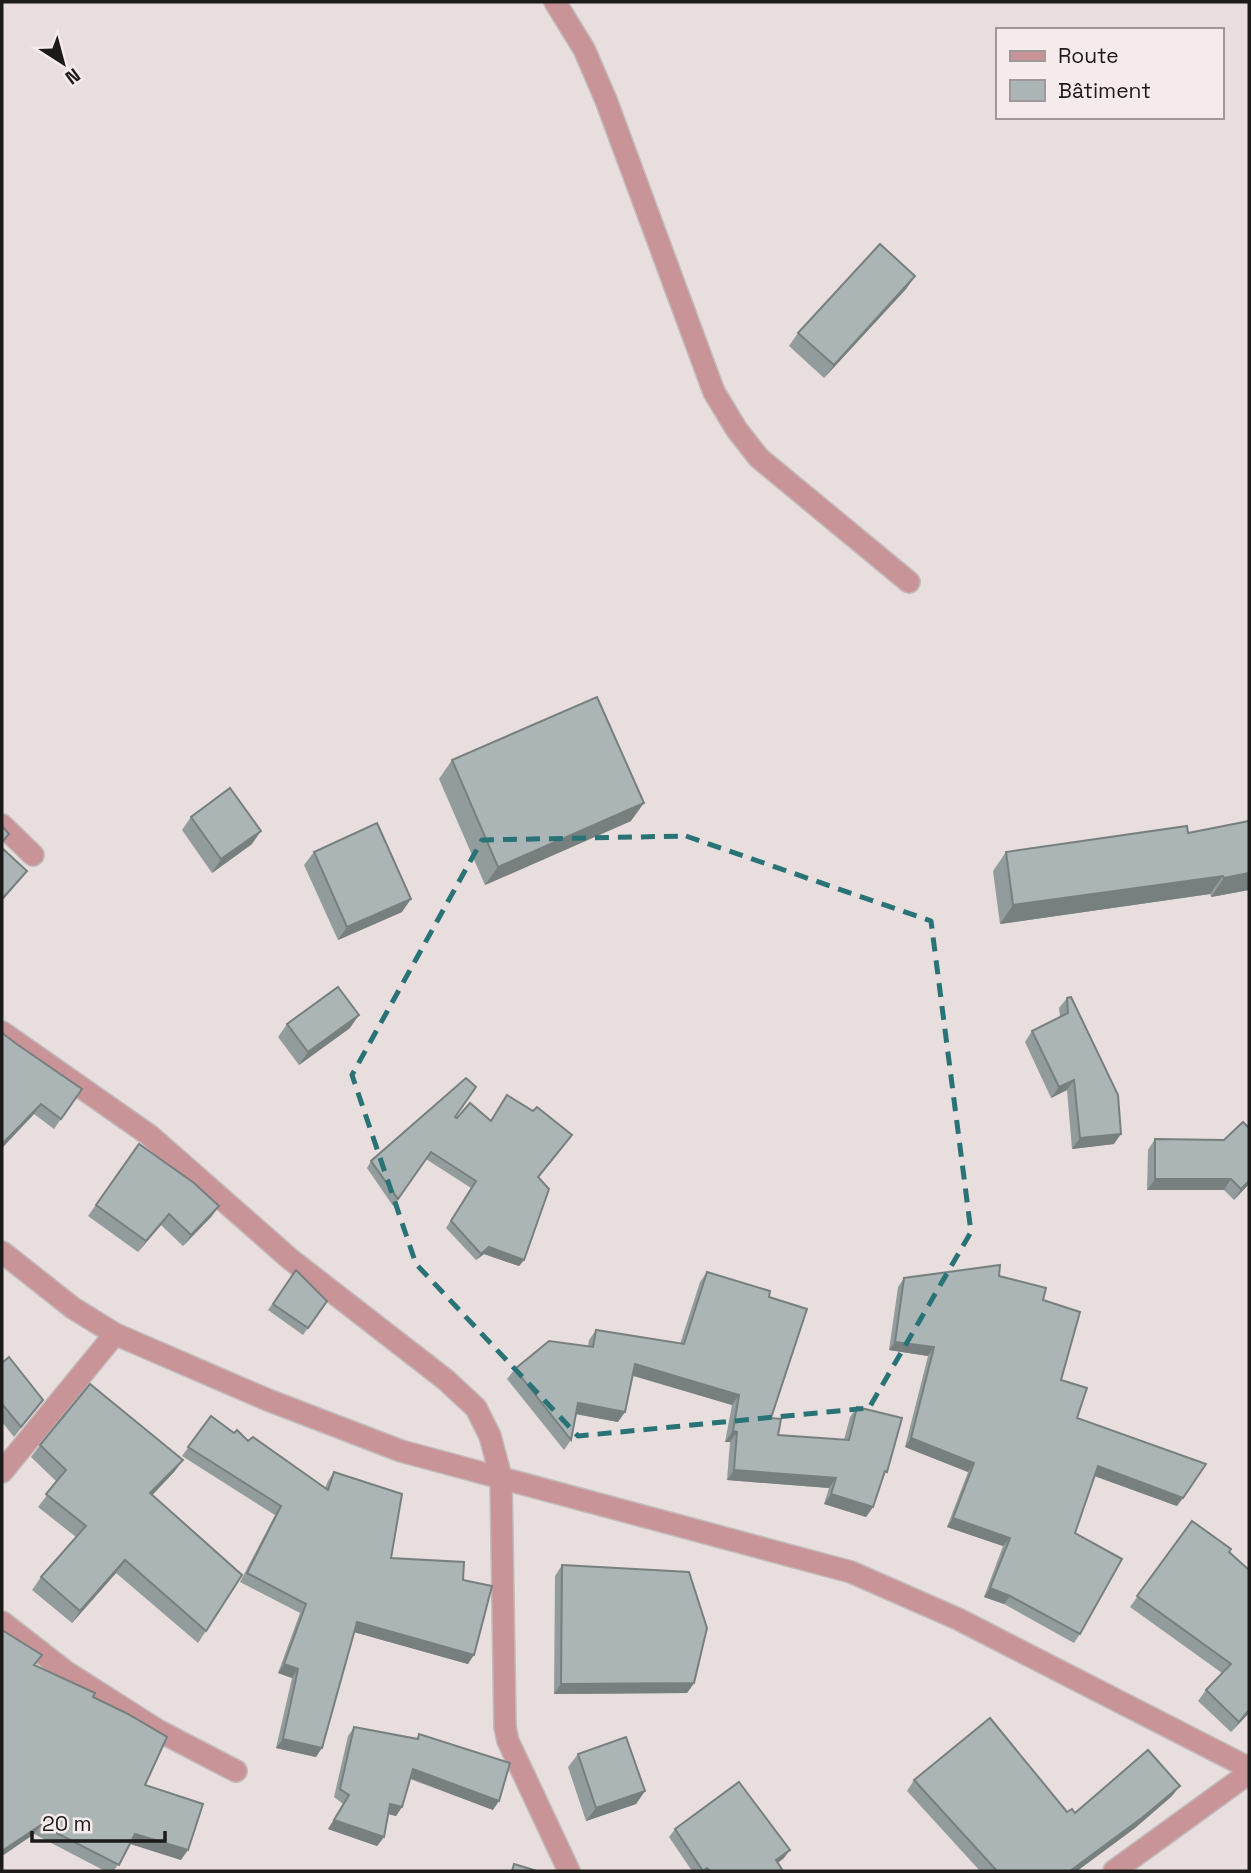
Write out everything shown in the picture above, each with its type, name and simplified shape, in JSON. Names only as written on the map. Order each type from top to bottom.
[{"type":"street","points":[[555,2],[584,50],[606,100],[714,392],[737,430],[759,458],[909,582]]},
{"type":"street","points":[[2,825],[33,855]]},
{"type":"street","points":[[2,1032],[149,1135],[290,1259],[446,1380],[476,1408],[490,1436],[501,1477],[505,1727],[508,1741],[569,1871]]},
{"type":"street","points":[[2,1252],[73,1308],[115,1335],[268,1400],[401,1451],[851,1572],[958,1619],[1249,1771],[1114,1871]]},
{"type":"street","points":[[2,1472],[115,1335]]},
{"type":"street","points":[[2,1622],[65,1671],[138,1718],[236,1771]]},
{"type":"highlighted area","points":[[686,836],[931,921],[971,1232],[869,1408],[578,1436],[416,1264],[352,1075],[482,840]]},
{"type":"building","points":[[880,244],[915,276],[834,365],[798,333]]},
{"type":"building","points":[[597,697],[644,803],[498,867],[452,760]]},
{"type":"building","points":[[230,788],[261,831],[221,859],[191,817]]},
{"type":"building","points":[[1249,821],[1249,873],[1013,905],[1006,852],[1187,826],[1188,833]]},
{"type":"building","points":[[377,823],[411,899],[347,927],[314,852]]},
{"type":"building","points":[[2,826],[9,834],[2,842]]},
{"type":"building","points":[[2,848],[27,871],[2,899]]},
{"type":"building","points":[[338,987],[359,1015],[308,1052],[287,1024]]},
{"type":"building","points":[[1071,997],[1118,1095],[1121,1134],[1080,1138],[1074,1080],[1059,1087],[1032,1031],[1068,1013],[1067,998]]},
{"type":"building","points":[[2,1033],[82,1089],[61,1119],[41,1104],[3,1143],[2,1142]]},
{"type":"building","points":[[466,1078],[476,1087],[455,1117],[470,1103],[491,1121],[507,1095],[533,1111],[537,1107],[572,1135],[538,1177],[549,1189],[524,1260],[489,1247],[481,1254],[451,1221],[476,1181],[431,1152],[398,1199],[371,1161]]},
{"type":"building","points":[[1243,1122],[1249,1128],[1249,1181],[1241,1189],[1231,1179],[1155,1179],[1155,1139],[1224,1140]]},
{"type":"building","points":[[139,1144],[194,1183],[219,1206],[191,1235],[169,1214],[146,1241],[96,1205]]},
{"type":"building","points":[[1000,1265],[999,1276],[1046,1288],[1043,1300],[1080,1312],[1061,1380],[1087,1388],[1077,1418],[1206,1464],[1183,1498],[1098,1466],[1075,1533],[1122,1559],[1080,1634],[990,1588],[1010,1538],[953,1518],[974,1463],[911,1438],[934,1347],[895,1342],[904,1278]]},
{"type":"building","points":[[296,1270],[327,1301],[308,1328],[273,1304]]},
{"type":"building","points":[[707,1272],[770,1291],[769,1297],[807,1309],[771,1418],[781,1419],[778,1435],[849,1440],[857,1407],[902,1418],[887,1472],[885,1471],[873,1507],[831,1494],[836,1478],[734,1470],[737,1432],[733,1431],[739,1395],[635,1364],[625,1412],[578,1403],[571,1440],[515,1369],[549,1341],[593,1347],[596,1330],[684,1344]]},
{"type":"building","points":[[9,1357],[43,1400],[21,1427],[2,1404],[2,1363]]},
{"type":"building","points":[[90,1384],[183,1460],[150,1493],[242,1575],[206,1631],[125,1560],[80,1611],[41,1577],[86,1526],[46,1494],[66,1470],[40,1445]]},
{"type":"building","points":[[211,1416],[234,1433],[237,1430],[248,1441],[253,1437],[328,1490],[334,1472],[402,1494],[391,1558],[464,1562],[463,1580],[492,1586],[474,1655],[357,1622],[322,1748],[283,1739],[298,1669],[284,1664],[306,1604],[247,1573],[281,1506],[188,1447]]},
{"type":"building","points":[[1192,1521],[1231,1549],[1229,1552],[1249,1570],[1249,1710],[1239,1722],[1206,1690],[1231,1664],[1137,1596]]},
{"type":"building","points":[[562,1565],[689,1572],[707,1628],[694,1683],[561,1684]]},
{"type":"building","points":[[2,1630],[42,1655],[34,1665],[95,1693],[93,1697],[167,1737],[145,1785],[203,1804],[188,1850],[135,1834],[119,1865],[41,1825],[2,1851]]},
{"type":"building","points":[[990,1718],[1067,1812],[1072,1809],[1075,1813],[1148,1750],[1180,1786],[1070,1871],[997,1871],[914,1780]]},
{"type":"building","points":[[354,1727],[418,1739],[419,1734],[510,1763],[499,1801],[413,1769],[402,1807],[390,1804],[384,1837],[334,1820],[349,1795],[340,1789]]},
{"type":"building","points":[[626,1737],[645,1791],[596,1808],[578,1754]]},
{"type":"building","points":[[739,1782],[790,1850],[776,1860],[783,1871],[710,1871],[707,1868],[703,1871],[675,1829]]},
{"type":"building","points":[[514,1864],[537,1871],[512,1871]]}]
